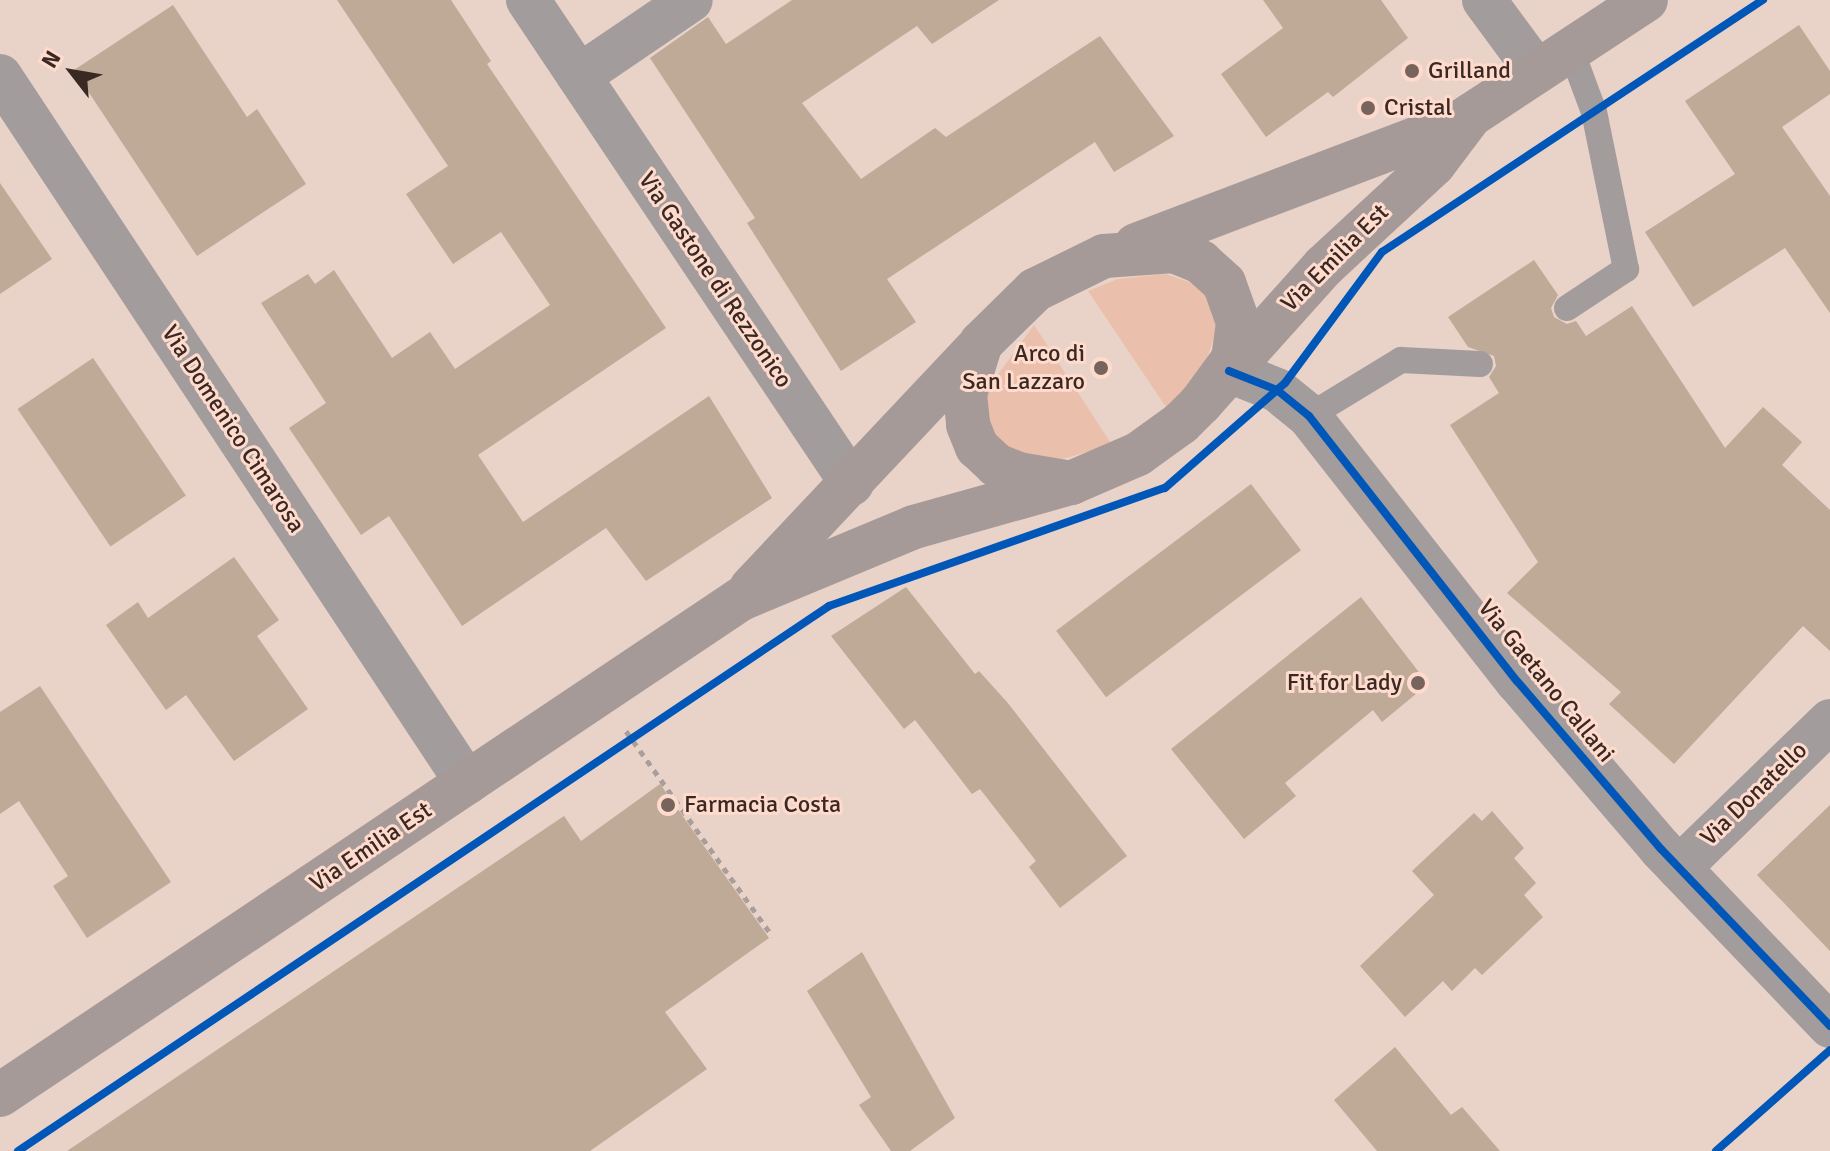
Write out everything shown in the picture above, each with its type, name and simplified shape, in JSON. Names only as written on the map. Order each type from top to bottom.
[{"type":"main road","name":"Via Emilia Est","points":[[741,599],[981,343],[1035,290],[1104,256],[1260,201],[1471,115],[1646,0]]},
{"type":"main road","name":"Via Emilia Est","points":[[0,1095],[741,599],[914,527],[1071,483],[1138,454],[1215,387],[1324,266],[1434,164],[1471,115]]},
{"type":"main road","name":"Via Emilia Est","points":[[1104,256],[1174,251],[1201,262],[1224,283],[1238,322],[1233,359],[1215,387]]},
{"type":"main road","name":"Via Emilia Est","points":[[981,343],[965,394],[968,425],[977,447],[996,465],[1018,474],[1071,483]]},
{"type":"street","name":"Via Gastone di Rezzonico","points":[[528,0],[852,484]]},
{"type":"street","points":[[579,76],[691,0]]},
{"type":"street","points":[[1484,0],[1554,61]]},
{"type":"street","name":"Via Domenico Cimarosa","points":[[0,76],[467,783]]},
{"type":"street","name":"Via Gaetano Callani","points":[[1215,387],[1277,390],[1309,416],[1517,681],[1679,868],[1830,1026]]},
{"type":"street","name":"Via Donatello","points":[[1679,868],[1830,721]]},
{"type":"lane","points":[[1554,61],[1594,112],[1626,269],[1567,308]]},
{"type":"lane","points":[[1309,416],[1401,360],[1480,364]]},
{"type":"path","points":[[600,694],[772,936]]},
{"type":"path","points":[[618,746],[643,730]]},
{"type":"shaded area","points":[[1166,274],[1197,285],[1208,297],[1217,329],[1206,361],[1168,410],[1088,291],[1118,279]]},
{"type":"shaded area","points":[[1034,325],[1112,445],[1062,459],[1012,455],[990,431],[987,396],[991,384]]},
{"type":"building","points":[[337,0],[451,0],[491,61],[487,64],[666,328],[478,455],[523,522],[709,396],[772,498],[646,581],[606,528],[462,626],[389,516],[361,535],[289,428],[326,403],[261,303],[308,274],[315,284],[334,270],[392,358],[430,332],[455,369],[550,305],[501,232],[453,264],[406,194],[448,166]]},
{"type":"building","points":[[792,0],[999,0],[932,44],[917,26],[802,103],[861,179],[935,128],[946,137],[1100,36],[1174,136],[1114,172],[1095,142],[887,279],[916,322],[841,371],[747,223],[755,218],[650,58],[708,17],[726,44]]},
{"type":"building","points":[[1263,0],[1381,0],[1408,38],[1333,97],[1328,92],[1266,137],[1221,74],[1283,28]]},
{"type":"building","points":[[173,5],[247,117],[257,109],[306,184],[197,256],[74,70]]},
{"type":"building","points":[[1799,25],[1830,71],[1830,94],[1782,127],[1830,196],[1830,313],[1785,248],[1693,307],[1645,232],[1735,174],[1685,101]]},
{"type":"building","points":[[0,183],[52,259],[0,294]]},
{"type":"building","points":[[1534,260],[1558,295],[1551,308],[1554,317],[1567,324],[1576,321],[1586,336],[1632,306],[1725,448],[1763,407],[1802,442],[1782,465],[1830,510],[1830,651],[1803,626],[1674,764],[1609,704],[1621,692],[1507,593],[1538,562],[1450,425],[1499,393],[1489,377],[1496,366],[1494,356],[1468,347],[1448,317]]},
{"type":"building","points":[[93,358],[186,496],[110,547],[18,409]]},
{"type":"building","points":[[1251,484],[1301,550],[1106,697],[1056,631]]},
{"type":"building","points":[[234,557],[279,620],[257,636],[308,709],[234,761],[186,695],[166,710],[106,625],[138,602],[148,618]]},
{"type":"building","points":[[906,587],[975,674],[979,671],[1007,702],[1127,856],[1060,908],[1029,867],[1036,861],[980,789],[972,794],[915,720],[904,729],[831,636]]},
{"type":"building","points":[[1361,597],[1428,684],[1382,722],[1373,710],[1285,783],[1296,796],[1244,839],[1171,749]]},
{"type":"building","points":[[40,686],[171,882],[87,938],[53,886],[68,876],[19,801],[0,814],[0,712]]},
{"type":"building","points":[[660,784],[769,938],[665,1012],[707,1069],[590,1151],[67,1151],[564,816],[581,841]]},
{"type":"building","points":[[1830,805],[1830,951],[1757,875]]},
{"type":"building","points":[[1492,811],[1524,848],[1514,858],[1536,883],[1524,895],[1543,917],[1482,975],[1475,968],[1452,991],[1443,981],[1405,1017],[1360,966],[1434,895],[1412,871],[1474,813],[1482,821]]},
{"type":"building","points":[[862,952],[955,1118],[910,1151],[891,1151],[859,1105],[871,1097],[807,991]]},
{"type":"building","points":[[1395,1047],[1451,1115],[1462,1107],[1500,1151],[1377,1151],[1334,1100]]},
{"type":"cycle path","points":[[18,1151],[829,606],[1165,488],[1285,383],[1382,252],[1763,0]]},
{"type":"cycle path","points":[[1229,371],[1277,390],[1309,416],[1517,681],[1661,849],[1830,1026]]},
{"type":"cycle path","points":[[1716,1151],[1830,1050]]},
{"type":"place","name":"Grilland","points":[[1412,71]]},
{"type":"place","name":"Cristal","points":[[1368,108]]},
{"type":"place","name":"Arco di San Lazzaro","points":[[1101,368]]},
{"type":"place","name":"Fit for Lady","points":[[1418,683]]},
{"type":"place","name":"Farmacia Costa","points":[[668,805]]}]
